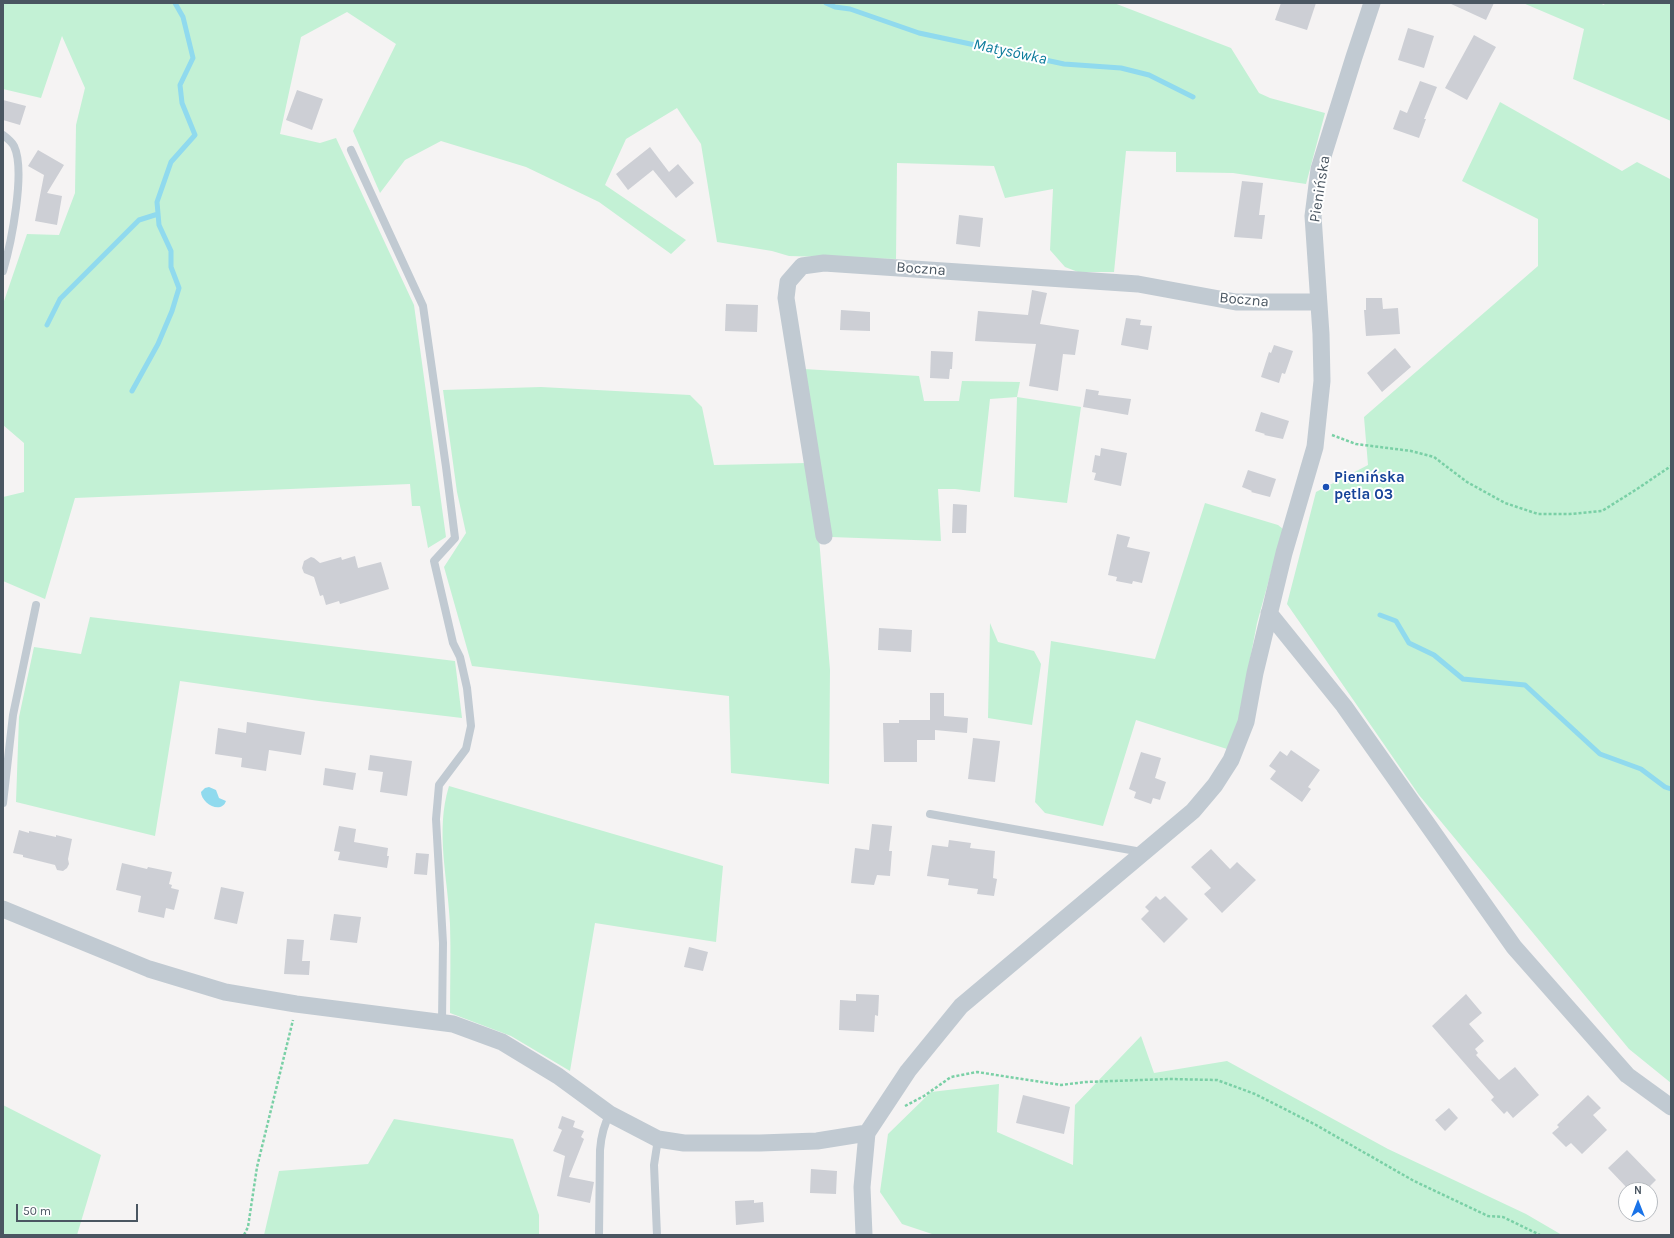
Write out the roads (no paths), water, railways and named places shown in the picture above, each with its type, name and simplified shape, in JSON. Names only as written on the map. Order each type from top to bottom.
[{"type":"street","name":"Pienińska","points":[[867,1133],[908,1071],[962,1006],[1193,811],[1215,785],[1231,760],[1246,722],[1255,673],[1269,613],[1284,553],[1314,447],[1322,381],[1321,334],[1313,216],[1319,169],[1372,3]]},
{"type":"street","name":"Boczna","points":[[824,536],[786,298],[788,282],[802,266],[824,263],[1138,284],[1236,302],[1318,302]]},
{"type":"street","points":[[1269,613],[1344,706],[1514,948],[1627,1075],[1671,1107]]},
{"type":"street","points":[[3,909],[149,969],[225,992],[296,1004],[442,1021],[454,1024],[502,1042],[558,1076],[610,1114],[658,1139],[684,1143],[789,1142],[817,1141],[867,1133],[862,1187],[864,1235]]},
{"type":"lane","points":[[3,135],[14,144],[18,160],[14,221],[9,252],[3,271]]},
{"type":"lane","points":[[351,150],[423,306],[455,538],[434,561],[467,688],[471,726],[466,749],[440,785],[437,812],[443,943],[442,1021]]},
{"type":"lane","points":[[3,803],[13,715],[36,605]]},
{"type":"lane","points":[[930,814],[1136,852],[1141,855]]},
{"type":"lane","points":[[599,1235],[601,1137],[605,1122],[610,1114]]},
{"type":"lane","points":[[657,1235],[654,1165],[658,1139]]},
{"type":"water","points":[[209,787],[216,790],[219,798],[226,801],[220,807],[212,806],[204,800],[201,792],[205,788]]},
{"type":"waterway","points":[[132,391],[158,344],[172,311],[179,288],[171,267],[171,251],[159,225],[157,202],[171,162],[195,135],[182,103],[180,85],[193,58],[183,17],[175,3]]},
{"type":"waterway","name":"Matysówka","points":[[826,3],[835,7],[850,9],[919,33],[1064,64],[1121,68],[1149,75],[1193,97]]},
{"type":"waterway","points":[[47,325],[60,299],[139,220],[158,214]]},
{"type":"waterway","points":[[1380,615],[1396,621],[1409,643],[1434,655],[1463,679],[1525,685],[1600,754],[1641,769],[1665,787],[1671,789]]},
{"type":"place","name":"Pienińska pętla 03","points":[[1326,487]]}]
